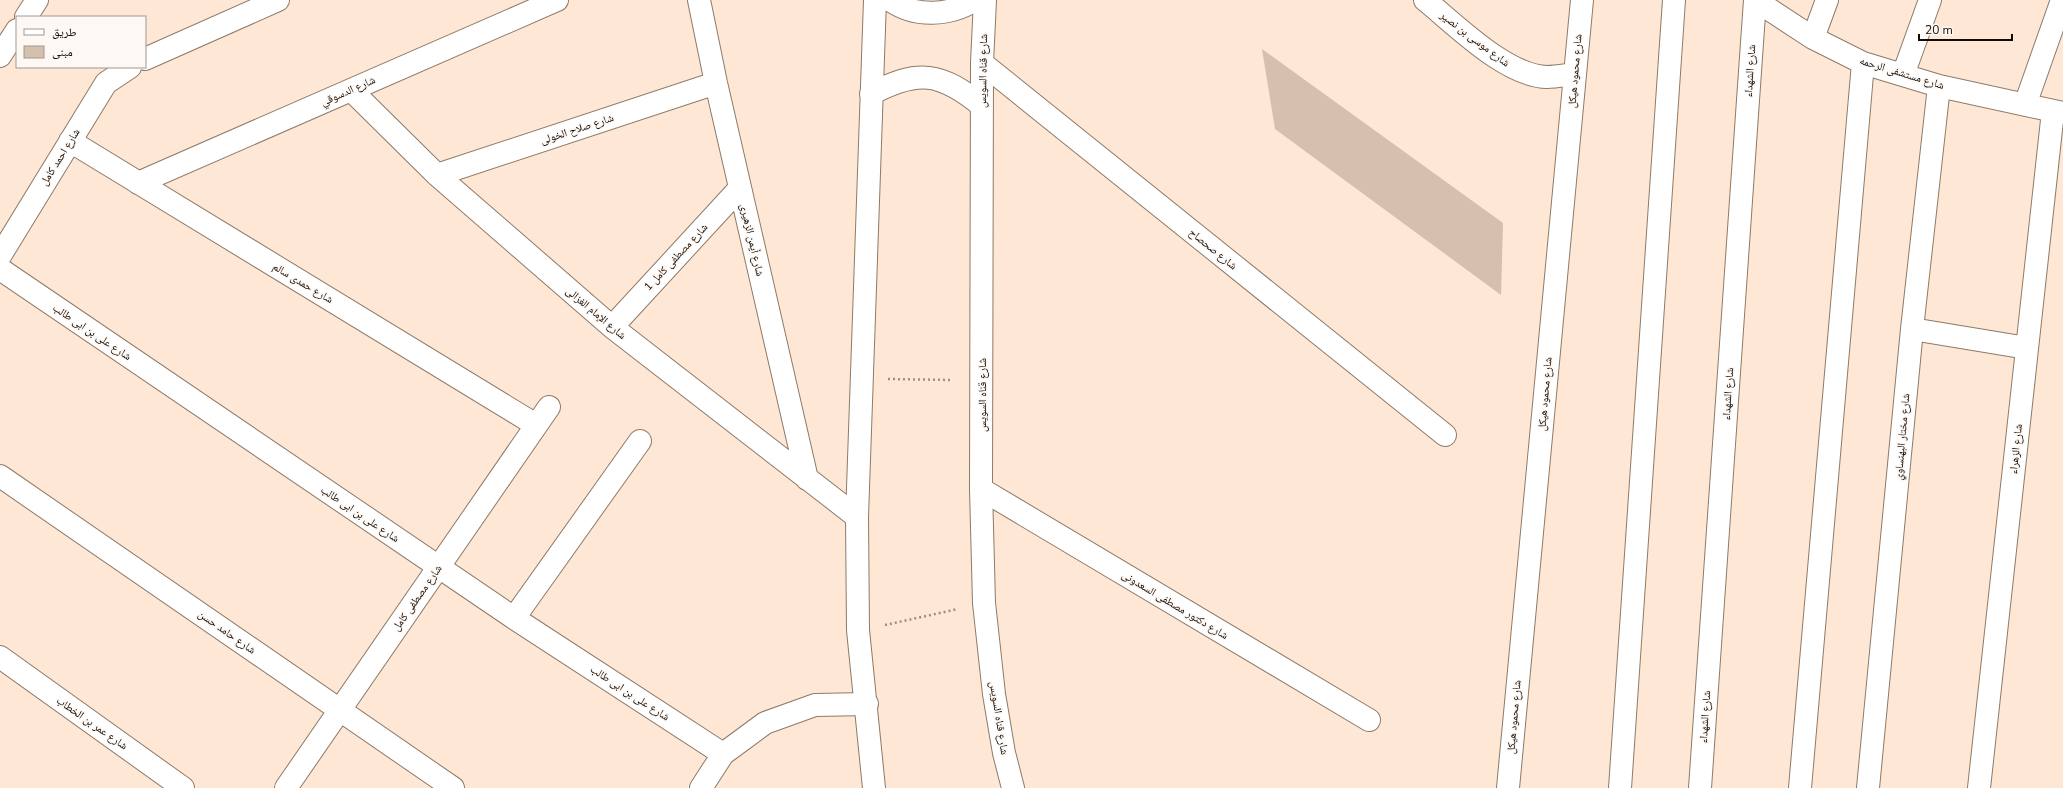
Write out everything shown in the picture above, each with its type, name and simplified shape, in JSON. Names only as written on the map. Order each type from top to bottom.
[{"type":"street","points":[[27,16],[37,0]]},
{"type":"street","points":[[146,59],[278,0]]},
{"type":"street","name":"شارع الدسوقي","points":[[138,183],[557,0]]},
{"type":"street","name":"شارع أيمن الزهيرى","points":[[699,0],[716,83],[807,479]]},
{"type":"street","points":[[874,788],[867,704],[858,630],[857,517],[875,0]]},
{"type":"street","points":[[890,0],[895,4],[918,12],[942,13],[965,6],[975,0]]},
{"type":"street","name":"شارع قناه السويس","points":[[985,0],[982,63],[981,489],[984,603],[994,694],[1004,753],[1013,788]]},
{"type":"street","name":"شارع موسى بن نصير","points":[[1425,0],[1494,56],[1518,70],[1546,77],[1575,74]]},
{"type":"street","name":"شارع محمود هيكل","points":[[1508,788],[1582,0]]},
{"type":"street","points":[[1620,788],[1674,0]]},
{"type":"street","name":"شارع مستشفى الرحمه","points":[[1755,0],[1813,38],[1863,63],[1939,86],[2058,112]]},
{"type":"street","name":"شارع الشهداء","points":[[1700,788],[1755,0]]},
{"type":"street","points":[[1813,38],[1826,0]]},
{"type":"street","points":[[1903,75],[1930,0]]},
{"type":"street","points":[[2024,105],[2062,0]]},
{"type":"street","points":[[0,56],[16,32]]},
{"type":"street","name":"شارع صحصاح","points":[[982,63],[1445,435]]},
{"type":"street","points":[[1800,788],[1863,63]]},
{"type":"street","name":"شارع احمد كامل","points":[[0,256],[106,83],[128,68]]},
{"type":"street","points":[[871,94],[894,82],[917,77],[941,80],[962,90],[982,106]]},
{"type":"street","name":"شارع صلاح الخولى","points":[[437,175],[716,83]]},
{"type":"street","name":"شارع مختار البهنساوي","points":[[1868,788],[1912,329],[1939,86]]},
{"type":"street","name":"شارع الإمام الغزالى","points":[[351,90],[437,175],[612,327],[857,517]]},
{"type":"street","name":"شارع الزهراء","points":[[1979,788],[2027,348],[2058,112]]},
{"type":"street","name":"شارع حمدى سالم","points":[[70,141],[536,426]]},
{"type":"street","name":"شارع مصطفى كامل 1","points":[[612,327],[740,188]]},
{"type":"street","name":"شارع على بن ابى طالب","points":[[0,269],[514,618],[723,754]]},
{"type":"street","points":[[1912,329],[2027,348]]},
{"type":"street","name":"شارع مصطفى كامل","points":[[286,788],[549,408]]},
{"type":"street","points":[[514,618],[640,441]]},
{"type":"street","name":"شارع حامد حسن","points":[[0,476],[453,788]]},
{"type":"street","name":"شارع دكتور مصطفى السعدونى","points":[[981,489],[1369,720]]},
{"type":"street","name":"شارع عمر بن الخطاب","points":[[0,658],[183,788]]},
{"type":"street","points":[[701,788],[723,754],[765,723],[815,705],[867,704]]},
{"type":"path","points":[[861,379],[982,380]]},
{"type":"path","points":[[858,630],[984,603]]},
{"type":"building","points":[[1262,49],[1503,223],[1501,295],[1275,129]]}]
